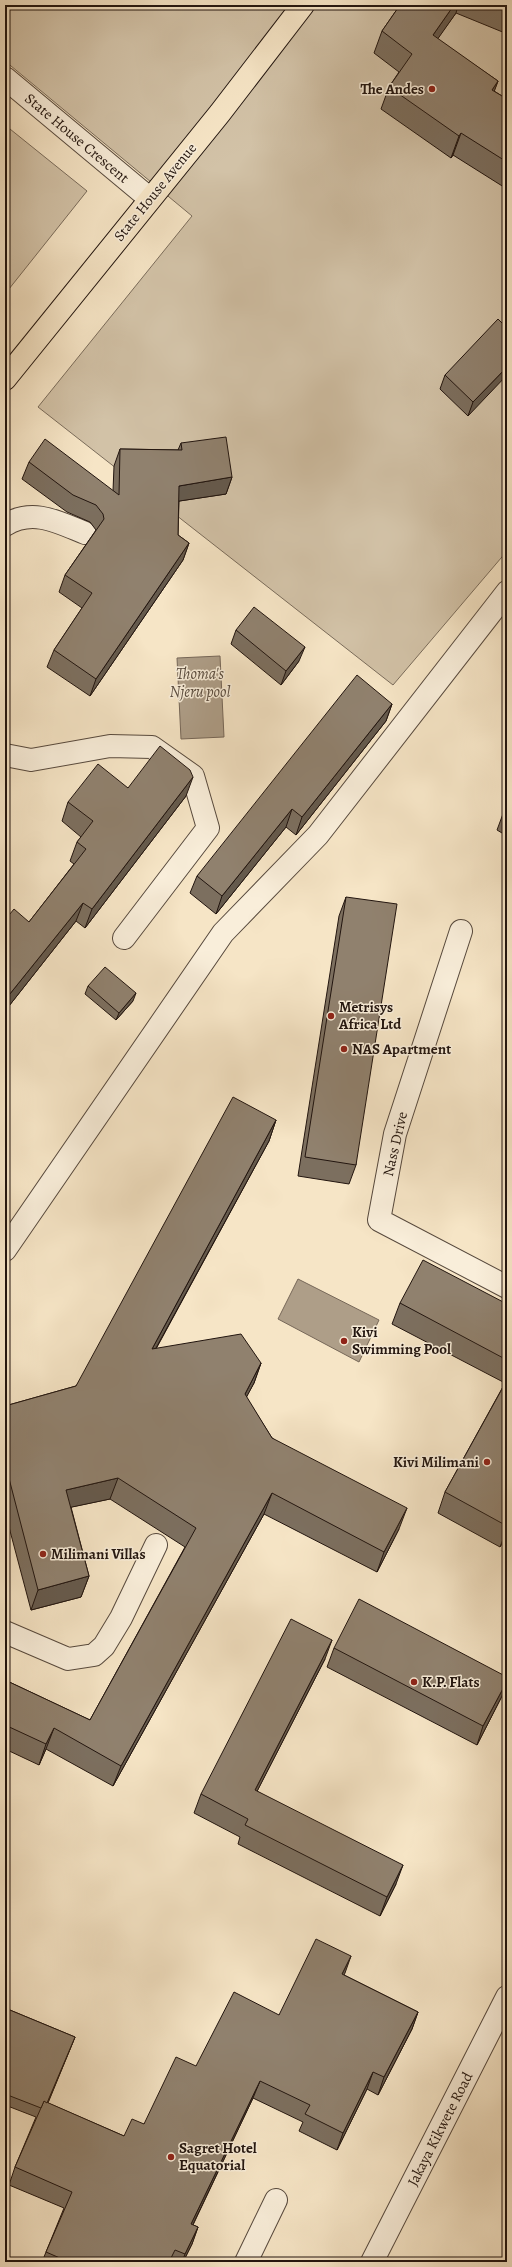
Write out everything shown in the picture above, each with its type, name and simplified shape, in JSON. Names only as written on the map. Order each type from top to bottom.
[{"type":"main road","name":"State House Avenue","points":[[5,379],[149,198],[220,112],[303,5]]},
{"type":"street","name":"State House Crescent","points":[[5,78],[149,198]]},
{"type":"street","points":[[5,525],[16,518],[48,517],[85,533]]},
{"type":"street","points":[[5,1250],[223,933],[318,835],[507,592]]},
{"type":"street","points":[[5,754],[31,760],[110,746],[152,748],[193,776],[208,828],[124,938]]},
{"type":"street","name":"Nass Drive","points":[[462,931],[395,1134],[379,1220],[507,1287]]},
{"type":"street","points":[[5,1632],[68,1659],[94,1655],[104,1646],[121,1618],[156,1545]]},
{"type":"street","name":"Jakaya Kikwete Road","points":[[372,2262],[507,1997]]},
{"type":"street","points":[[246,2262],[276,2200]]},
{"type":"shaded area","points":[[5,5],[507,5],[507,551],[393,685],[38,407],[192,216],[5,61]]},
{"type":"shaded area","points":[[5,125],[87,191],[5,294]]},
{"type":"water","name":"Thoma's Njeru pool","points":[[220,656],[224,737],[181,739],[177,658]]},
{"type":"water","name":"Kivi Swimming Pool","points":[[298,1279],[379,1320],[359,1362],[278,1319]]},
{"type":"building","name":"The Andes","points":[[400,5],[454,5],[433,35],[498,81],[492,90],[507,99],[507,162],[461,133],[459,136],[389,87],[412,54],[382,31]]},
{"type":"building","points":[[499,5],[507,5],[507,8]]},
{"type":"building","points":[[498,319],[507,328],[507,367],[473,402],[445,375]]},
{"type":"building","points":[[226,437],[232,477],[179,486],[178,535],[189,543],[96,679],[54,650],[92,593],[65,575],[104,519],[103,514],[96,505],[73,495],[29,462],[45,439],[119,495],[120,449],[182,450],[181,443]]},
{"type":"building","points":[[254,607],[305,647],[286,671],[236,630]]},
{"type":"building","points":[[357,675],[392,704],[302,817],[292,809],[222,896],[197,876]]},
{"type":"building","points":[[160,746],[190,770],[193,777],[92,909],[83,903],[5,1000],[5,920],[14,909],[29,922],[86,849],[77,842],[93,821],[68,802],[98,764],[128,788]]},
{"type":"building","name":"NAS Apartment","points":[[346,897],[397,904],[356,1165],[305,1157]]},
{"type":"building","points":[[105,967],[136,993],[119,1013],[88,986]]},
{"type":"building","points":[[233,1097],[276,1120],[152,1349],[241,1334],[261,1363],[245,1394],[272,1438],[407,1508],[384,1552],[272,1493],[121,1766],[54,1728],[46,1744],[5,1725],[5,1680],[90,1720],[196,1528],[118,1478],[66,1490],[89,1576],[38,1590],[5,1463],[5,1406],[76,1386]]},
{"type":"building","points":[[423,1260],[507,1304],[507,1360],[400,1303]]},
{"type":"building","name":"Kivi Milimani","points":[[507,1380],[507,1526],[445,1492]]},
{"type":"building","name":"K.P. Flats","points":[[359,1599],[507,1677],[507,1681],[483,1726],[334,1648]]},
{"type":"building","points":[[291,1619],[332,1640],[255,1790],[403,1865],[387,1897],[245,1825],[248,1819],[201,1794]]},
{"type":"building","points":[[316,1939],[351,1956],[342,1974],[418,2012],[384,2077],[373,2072],[343,2133],[305,2114],[310,2105],[260,2081],[191,2224],[198,2227],[185,2254],[175,2250],[169,2262],[69,2262],[46,2252],[72,2192],[15,2167],[44,2101],[124,2136],[132,2119],[144,2124],[176,2057],[196,2066],[234,1992],[279,2015]]},
{"type":"building","points":[[5,2008],[75,2037],[47,2103],[44,2101],[41,2108],[5,2094]]},
{"type":"place","name":"The Andes","points":[[432,89]]},
{"type":"place","name":"Metrisys Africa Ltd","points":[[331,1016]]},
{"type":"place","name":"NAS Apartment","points":[[344,1049]]},
{"type":"place","name":"Kivi Swimming Pool","points":[[344,1341]]},
{"type":"place","name":"Kivi Milimani","points":[[487,1462]]},
{"type":"place","name":"Milimani Villas","points":[[43,1554]]},
{"type":"place","name":"K.P. Flats","points":[[414,1682]]},
{"type":"place","name":"Sagret Hotel Equatorial","points":[[171,2157]]}]
